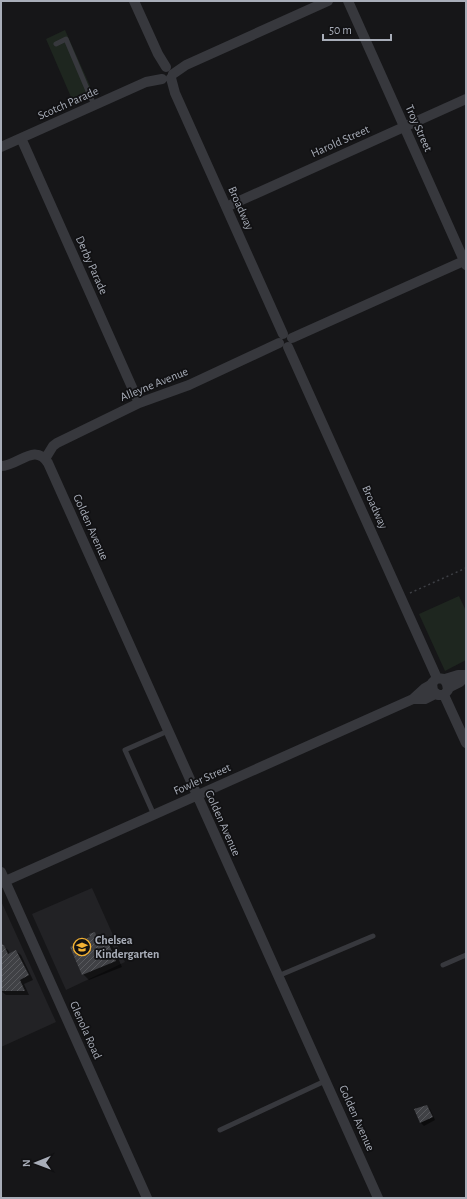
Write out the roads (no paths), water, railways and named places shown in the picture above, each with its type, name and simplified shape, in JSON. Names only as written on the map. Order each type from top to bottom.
[{"type":"street","name":"Broadway","points":[[134,1],[466,743]]},
{"type":"street","name":"Scotch Parade","points":[[1,147],[328,1]]},
{"type":"street","name":"Troy Street","points":[[348,1],[465,262]]},
{"type":"street","name":"Harold Street","points":[[226,207],[466,99]]},
{"type":"street","name":"Derby Parade","points":[[21,138],[139,403]]},
{"type":"street","name":"Alleyne Avenue","points":[[46,459],[53,446],[57,443],[139,403],[189,385],[465,262]]},
{"type":"street","points":[[1,466],[8,465],[36,454],[39,454],[46,459]]},
{"type":"street","name":"Golden Avenue","points":[[46,459],[378,1198]]},
{"type":"street","name":"Fowler Street","points":[[3,882],[413,698],[425,699],[440,686],[460,682],[466,676]]},
{"type":"street","name":"Glenola Road","points":[[1,872],[3,882],[147,1198]]},
{"type":"lane","points":[[56,44],[66,39],[94,105]]},
{"type":"lane","points":[[154,815],[125,750],[168,731]]},
{"type":"lane","points":[[278,976],[372,936]]},
{"type":"lane","points":[[443,965],[466,955]]},
{"type":"lane","points":[[220,1130],[326,1081]]},
{"type":"place","name":"Chelsea Kindergarten","points":[[82,947]]}]
